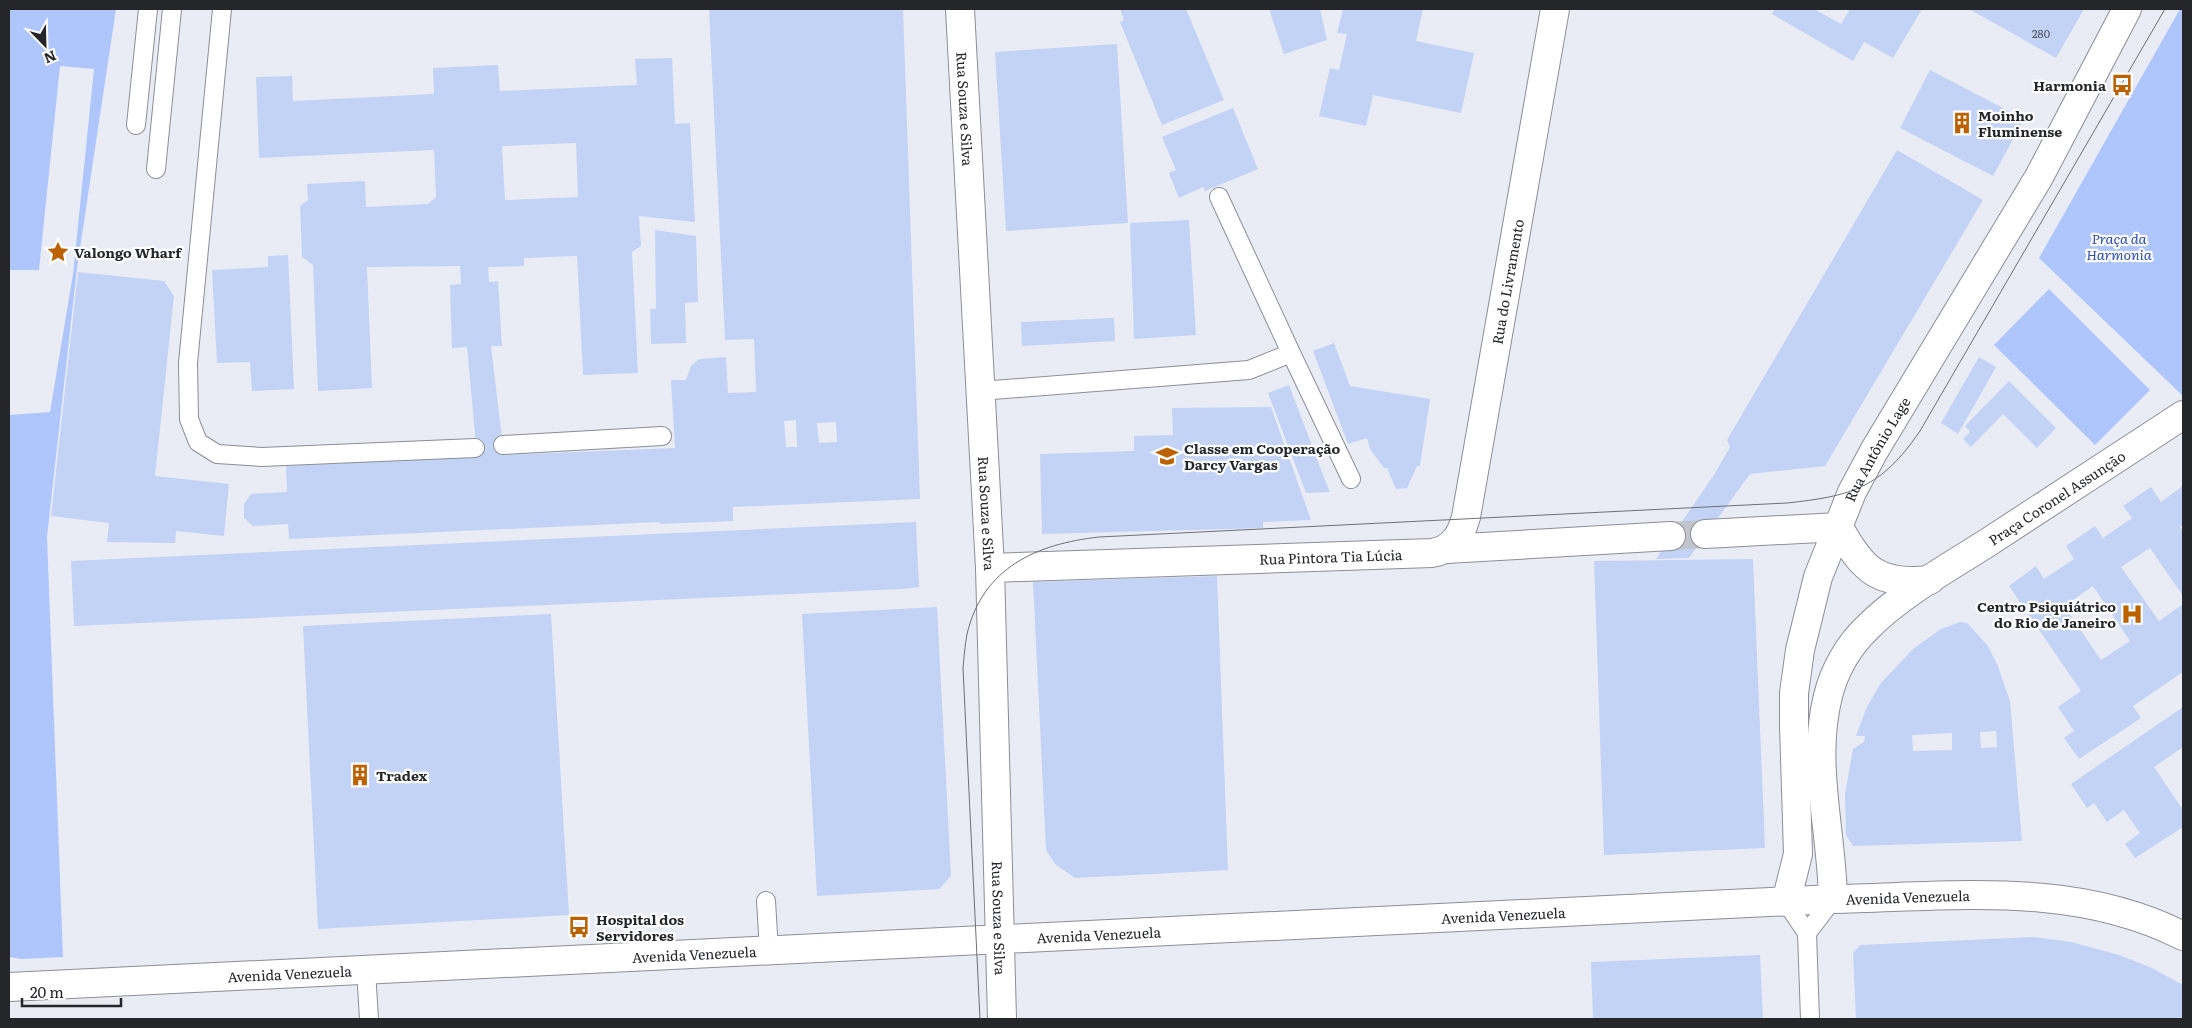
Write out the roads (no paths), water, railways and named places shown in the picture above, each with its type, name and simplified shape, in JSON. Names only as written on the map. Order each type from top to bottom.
[{"type":"street","name":"Rua Souza e Silva","points":[[960,9],[990,568],[1002,1019]]},
{"type":"street","name":"Rua do Livramento","points":[[1447,549],[1459,537],[1466,517],[1555,9]]},
{"type":"street","name":"Rua Antônio Lage","points":[[1786,902],[1798,854],[1794,693],[1800,650],[1818,577],[1852,492],[1874,452],[2039,177],[2127,9]]},
{"type":"street","name":"Praça Coronel Assunção","points":[[1930,580],[2183,415]]},
{"type":"street","points":[[1705,534],[1839,527],[1857,557],[1868,568],[1885,578],[1898,582],[1930,580]]},
{"type":"street","name":"Rua Pintora Tia Lúcia","points":[[990,568],[1432,554],[1447,549],[1671,536]]},
{"type":"street","points":[[1833,899],[1833,869],[1824,809],[1823,751],[1825,709],[1828,694],[1839,666],[1856,640],[1878,618],[1930,580]]},
{"type":"street","name":"Avenida Venezuela","points":[[9,987],[1833,899],[2039,896],[2077,900],[2117,909],[2161,924],[2183,936]]},
{"type":"lane","points":[[136,125],[148,9]]},
{"type":"lane","points":[[156,169],[172,9]]},
{"type":"lane","points":[[222,9],[188,363],[189,419],[198,442],[217,454],[262,457],[475,448]]},
{"type":"lane","points":[[1219,197],[1352,479]]},
{"type":"lane","points":[[980,391],[1249,370],[1291,353]]},
{"type":"lane","points":[[503,445],[662,436]]},
{"type":"lane","points":[[1807,934],[1833,899]]},
{"type":"lane","points":[[766,901],[769,951]]},
{"type":"lane","points":[[1786,902],[1807,934],[1810,1019]]},
{"type":"lane","points":[[366,970],[369,1019]]},
{"type":"tunnel","points":[[1671,536],[1705,534]]},
{"type":"tram line","points":[[980,1019],[963,668],[967,634],[975,611],[986,592],[999,576],[1016,563],[1034,553],[1076,540],[1099,537],[1787,503],[1830,497],[1863,486],[1878,477],[1892,465],[1920,431],[2165,9]]},
{"type":"place","name":"Harmonia","points":[[2122,85]]},
{"type":"place","name":"Moinho Fluminense","points":[[1962,123]]},
{"type":"place","name":"Valongo Wharf","points":[[58,252]]},
{"type":"place","name":"Classe em Cooperação Darcy Vargas","points":[[1167,456]]},
{"type":"place","name":"Centro Psiquiátrico do Rio de Janeiro","points":[[2132,614]]},
{"type":"place","name":"Tradex","points":[[360,775]]},
{"type":"place","name":"Hospital dos Servidores","points":[[579,927]]},
{"type":"park label","name":"Praça da Harmonia","points":[[2119,246]]}]
